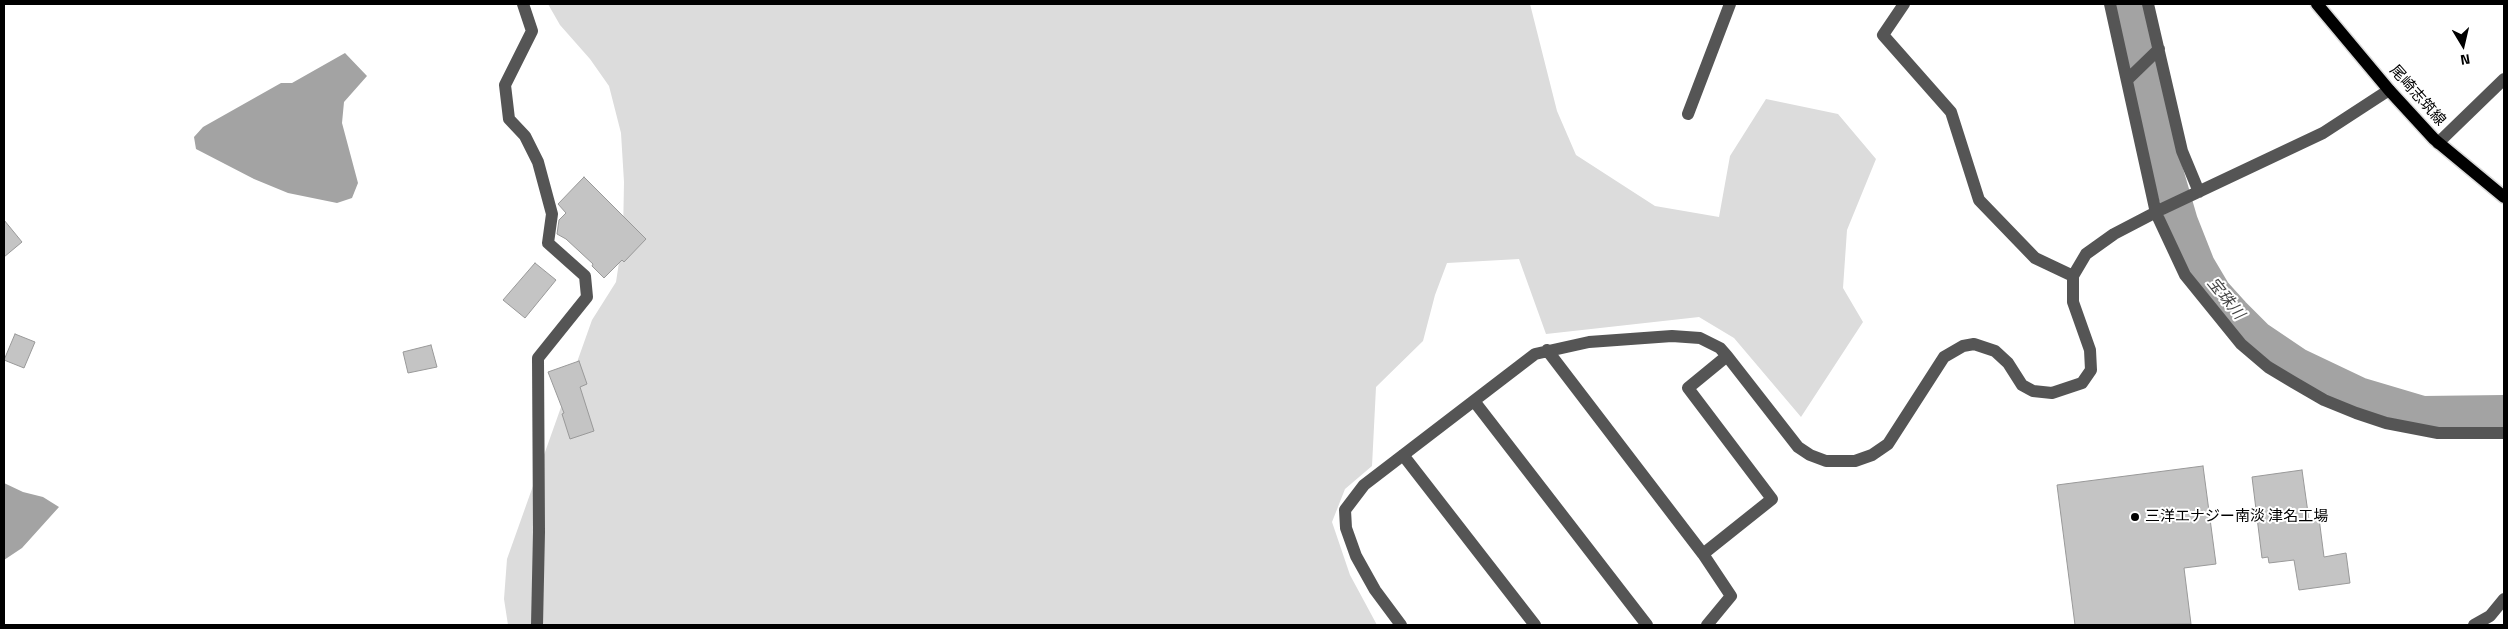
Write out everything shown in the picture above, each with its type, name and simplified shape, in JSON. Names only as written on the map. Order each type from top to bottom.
[{"type":"main road","name":"尾崎志筑線","points":[[2317,4],[2389,90],[2438,143],[2504,197]]},
{"type":"street","points":[[523,4],[532,31],[506,85],[509,119],[525,136],[538,162],[552,214],[548,243],[585,276],[587,297],[538,358],[539,532],[537,625]]},
{"type":"street","points":[[1688,114],[1730,4]]},
{"type":"street","points":[[1904,4],[1883,35],[1951,112],[1979,200],[2036,258],[2073,276]]},
{"type":"street","points":[[2110,4],[2159,211],[2185,276],[2241,344],[2268,367],[2324,400],[2386,423],[2438,433],[2504,433]]},
{"type":"street","points":[[2148,4],[2182,151],[2196,194]]},
{"type":"street","points":[[2127,80],[2159,49]]},
{"type":"street","points":[[2438,143],[2504,79]]},
{"type":"street","points":[[1401,625],[1375,590],[1356,556],[1346,528],[1345,510],[1364,485],[1535,354],[1589,342],[1690,336],[1711,343],[1727,356],[1798,448],[1826,461],[1855,462],[1872,455],[1888,444],[1898,433],[1944,356],[1963,346],[1974,344],[1996,351],[2008,363],[2022,385],[2032,391],[2052,393],[2065,390],[2082,382],[2091,370],[2090,350],[2073,302],[2073,276],[2086,254],[2114,234],[2159,211],[2323,133],[2389,90]]},
{"type":"street","points":[[1547,350],[1703,554],[1731,596],[1707,625]]},
{"type":"street","points":[[1703,554],[1772,500],[1688,388],[1727,356]]},
{"type":"street","points":[[1474,401],[1647,625]]},
{"type":"street","points":[[1403,455],[1535,625]]},
{"type":"street","points":[[2474,625],[2490,616],[2504,599]]},
{"type":"shaded area","points":[[548,4],[1530,4],[1557,111],[1576,155],[1655,206],[1719,217],[1730,156],[1766,99],[1838,114],[1876,159],[1847,230],[1843,288],[1863,322],[1801,417],[1734,338],[1699,317],[1546,334],[1519,259],[1447,263],[1435,295],[1423,341],[1376,387],[1372,466],[1345,489],[1332,522],[1350,575],[1377,625],[508,625],[504,599],[507,559],[592,320],[616,282],[623,236],[624,182],[621,133],[609,86],[590,59],[560,25]]},
{"type":"shaded area","points":[[345,53],[367,76],[344,102],[342,123],[358,183],[352,198],[337,203],[288,193],[254,179],[196,149],[194,137],[203,127],[281,83],[292,83]]},
{"type":"shaded area","points":[[4,483],[23,492],[43,497],[59,507],[22,548],[4,560]]},
{"type":"building","points":[[584,177],[646,239],[624,262],[622,260],[604,278],[592,266],[593,264],[566,239],[557,234],[559,220],[566,213],[558,204]]},
{"type":"building","points":[[4,220],[22,242],[4,257]]},
{"type":"building","points":[[535,263],[556,280],[525,318],[503,300]]},
{"type":"building","points":[[15,334],[35,342],[24,368],[4,360]]},
{"type":"building","points":[[431,345],[437,367],[408,373],[403,352]]},
{"type":"building","points":[[579,361],[587,384],[580,387],[594,431],[570,439],[562,414],[564,413],[548,372]]},
{"type":"building","name":"三洋エナジー南淡 津名工場","points":[[2203,466],[2216,564],[2184,568],[2191,624],[2075,625],[2057,485]]},
{"type":"building","points":[[2302,470],[2309,520],[2319,518],[2324,557],[2346,553],[2350,583],[2299,590],[2294,560],[2269,563],[2268,557],[2262,558],[2252,477]]},
{"type":"waterway","name":"宝珠川","points":[[2128,4],[2163,157],[2182,222],[2199,265],[2215,292],[2234,313],[2258,337],[2298,364],[2359,393],[2423,412],[2504,411]]},
{"type":"place","name":"三洋エナジー南淡 津名工場","points":[[2135,517]]}]
